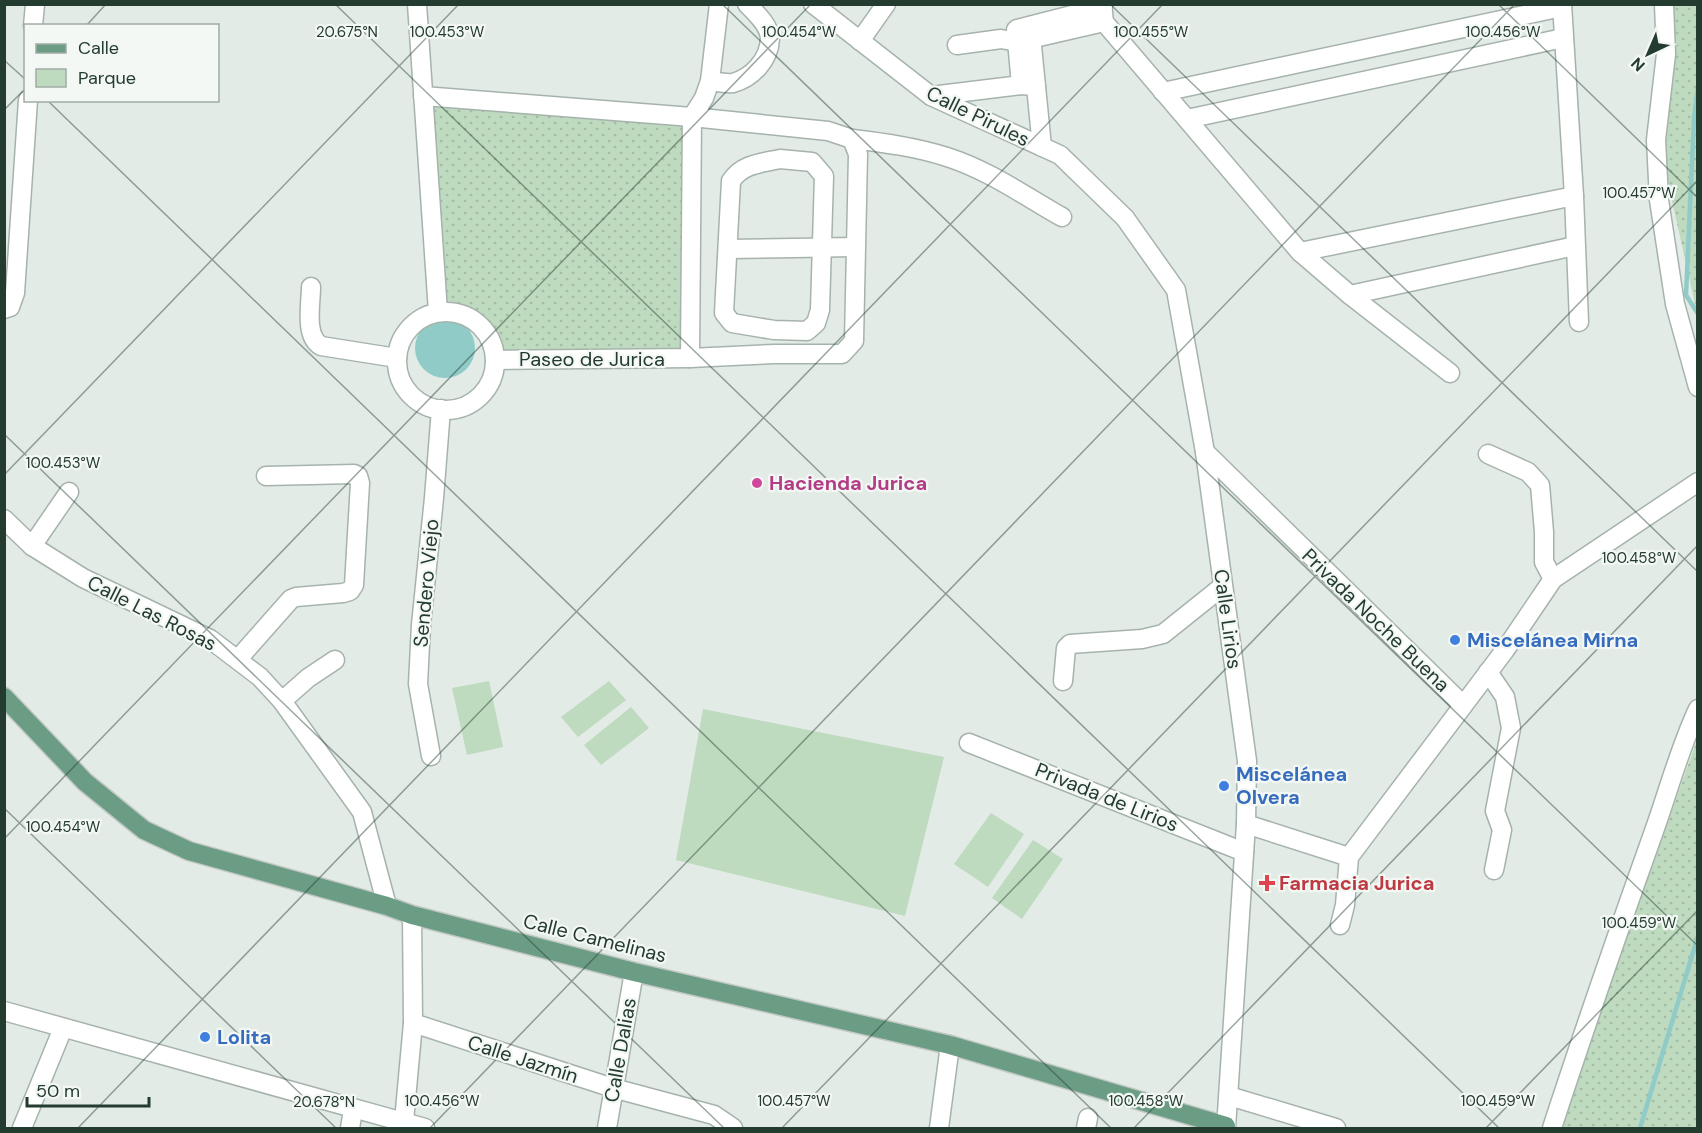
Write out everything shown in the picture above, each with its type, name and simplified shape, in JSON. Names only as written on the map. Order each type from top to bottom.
[{"type":"main road","name":"Calle Camelinas","points":[[4,697],[85,782],[144,830],[189,851],[412,915],[634,972],[950,1045],[1226,1127]]},
{"type":"street","points":[[33,24],[35,4]]},
{"type":"street","points":[[417,4],[438,312],[413,324],[404,335],[397,358],[400,375],[406,388],[427,406],[441,409]]},
{"type":"street","points":[[690,358],[692,117],[704,98],[710,81],[719,4]]},
{"type":"street","points":[[710,81],[731,84],[746,77],[762,64],[770,39],[762,21],[747,4]]},
{"type":"street","name":"Calle Pirules","points":[[813,4],[931,96],[1060,156]]},
{"type":"street","points":[[860,41],[886,4]]},
{"type":"street","points":[[1664,4],[1666,54],[1656,140],[1659,200],[1675,304],[1698,387]]},
{"type":"street","points":[[1163,92],[1562,6],[1580,322]]},
{"type":"street","points":[[957,45],[1019,35],[1103,11],[1163,92],[1300,252],[1350,295],[1450,373]]},
{"type":"street","points":[[1019,35],[1042,147]]},
{"type":"street","points":[[1187,119],[1563,38]]},
{"type":"street","points":[[1366,50],[1372,78]]},
{"type":"street","points":[[931,96],[1029,86]]},
{"type":"street","points":[[423,96],[828,130],[852,139],[897,144],[949,158],[990,176],[1062,217]]},
{"type":"street","points":[[4,309],[10,306],[15,293],[28,102]]},
{"type":"street","name":"Paseo de Jurica","points":[[495,360],[842,354],[854,341],[858,154],[852,139]]},
{"type":"street","name":"Calle Lirios","points":[[1060,156],[1125,218],[1176,290],[1205,452],[1247,762],[1246,824],[1226,1127]]},
{"type":"street","points":[[780,159],[812,162],[824,176],[823,248],[820,310],[816,323],[807,331],[774,330],[732,323],[724,313],[731,181],[744,167],[780,159]]},
{"type":"street","points":[[1300,252],[1574,196]]},
{"type":"street","points":[[1350,295],[1575,246]]},
{"type":"street","points":[[728,249],[855,247]]},
{"type":"street","points":[[310,287],[310,333],[314,342],[321,346],[397,358]]},
{"type":"street","name":"Paseo de Jurica","points":[[438,312],[459,314],[477,323],[487,333],[493,346],[495,360],[494,373],[488,386],[479,397],[461,407],[441,409]]},
{"type":"street","points":[[774,330],[776,354]]},
{"type":"street","name":"Sendero Viejo","points":[[431,756],[418,684],[421,625],[441,409]]},
{"type":"street","name":"Privada Noche Buena","points":[[1205,452],[1463,705],[1349,857]]},
{"type":"street","points":[[1488,454],[1528,472],[1540,485],[1544,562],[1552,579]]},
{"type":"street","points":[[238,659],[291,599],[343,593],[350,591],[354,585],[360,483],[358,476],[354,474],[266,476]]},
{"type":"street","points":[[1463,705],[1552,579],[1698,482]]},
{"type":"street","points":[[32,546],[69,492]]},
{"type":"street","name":"Calle Las Rosas","points":[[4,519],[32,546],[83,578],[210,639],[260,677],[282,701],[362,812],[387,906]]},
{"type":"street","points":[[1063,681],[1066,648],[1070,644],[1143,639],[1163,634],[1223,586]]},
{"type":"street","points":[[282,701],[308,678],[335,660]]},
{"type":"street","points":[[1488,672],[1505,697],[1511,728],[1496,811],[1502,830],[1494,870]]},
{"type":"street","points":[[1552,1128],[1596,993],[1668,792],[1685,735],[1698,709]]},
{"type":"street","name":"Privada de Lirios","points":[[969,743],[1244,852]]},
{"type":"street","points":[[1246,824],[1349,857],[1347,896],[1340,925]]},
{"type":"street","points":[[404,1121],[413,1023],[412,915]]},
{"type":"street","name":"Calle Dalias","points":[[607,1128],[634,972]]},
{"type":"street","points":[[4,1011],[353,1110],[425,1128]]},
{"type":"street","name":"Calle Jazmín","points":[[413,1023],[613,1088],[714,1115],[733,1128]]},
{"type":"street","points":[[22,1128],[63,1028]]},
{"type":"street","points":[[939,1128],[950,1045]]},
{"type":"street","points":[[1229,1096],[1336,1128]]},
{"type":"street","points":[[350,1128],[353,1110]]},
{"type":"green space","points":[[1663,5],[1697,5],[1697,313],[1664,165]]},
{"type":"green space","points":[[429,103],[686,124],[683,351],[503,352],[477,312],[445,300]]},
{"type":"green space","points":[[489,681],[503,747],[467,755],[452,688]]},
{"type":"green space","points":[[609,681],[626,700],[578,737],[561,717]]},
{"type":"green space","points":[[631,707],[649,728],[601,765],[584,745]]},
{"type":"green space","points":[[703,709],[944,757],[905,916],[676,860]]},
{"type":"green space","points":[[1697,740],[1697,1128],[1560,1128],[1567,1106]]},
{"type":"green space","points":[[991,813],[1024,834],[988,887],[954,864]]},
{"type":"green space","points":[[1033,840],[1063,859],[1022,919],[992,898]]},
{"type":"water","points":[[439,318],[451,318],[462,323],[470,331],[475,348],[473,360],[462,373],[451,378],[439,378],[428,373],[420,365],[415,354],[415,342],[420,331],[428,323]]},
{"type":"waterway","points":[[1698,87],[1694,118],[1686,295],[1698,314]]},
{"type":"waterway","points":[[1640,1128],[1698,936]]},
{"type":"place","name":"Hacienda Jurica","points":[[757,483]]},
{"type":"place","name":"Miscelánea Mirna","points":[[1455,640]]},
{"type":"place","name":"Miscelánea Olvera","points":[[1224,786]]},
{"type":"place","name":"Farmacia Jurica","points":[[1267,883]]},
{"type":"place","name":"Lolita","points":[[205,1037]]}]
